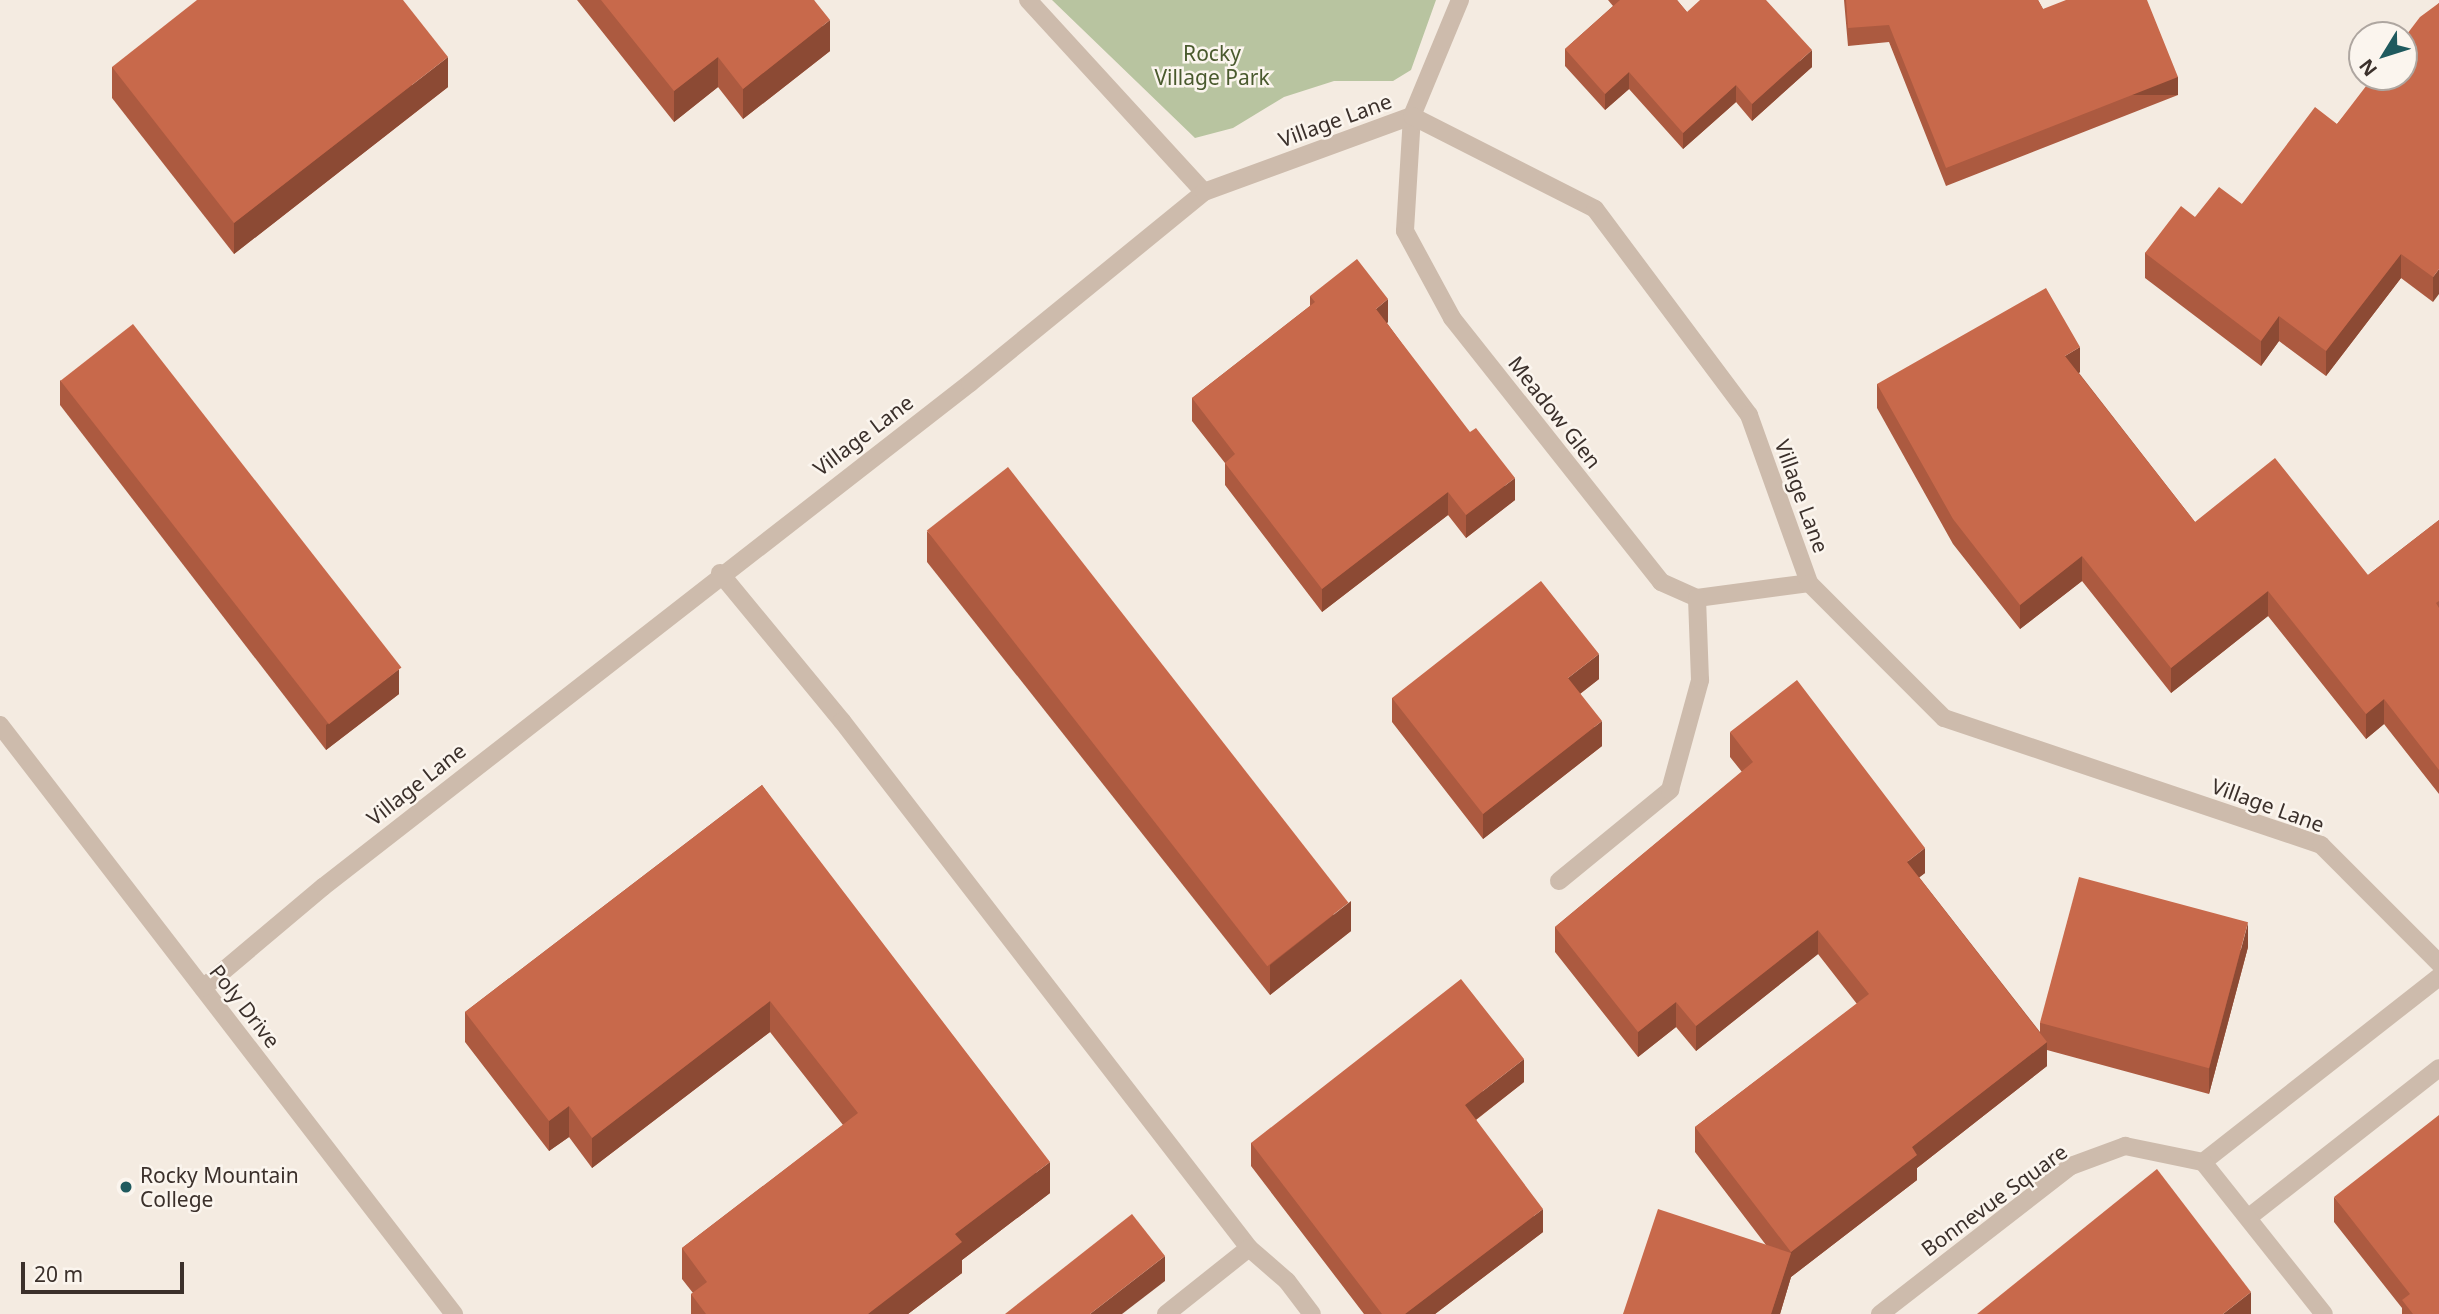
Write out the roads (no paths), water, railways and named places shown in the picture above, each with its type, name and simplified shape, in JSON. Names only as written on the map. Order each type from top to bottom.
[{"type":"street","points":[[1028,0],[1204,192]]},
{"type":"street","name":"Meadow Glen","points":[[1460,0],[1412,116],[1405,231],[1452,318],[1661,582],[1697,597],[1809,583]]},
{"type":"street","name":"Village Lane","points":[[203,988],[720,573],[970,383],[1204,192],[1412,116],[1595,209],[1749,415],[1809,583],[1944,718],[2321,845],[2439,963]]},
{"type":"street","points":[[720,573],[842,721],[1249,1248],[1287,1281],[1312,1314]]},
{"type":"street","points":[[1559,881],[1670,790],[1700,680],[1697,597]]},
{"type":"street","name":"Poly Drive","points":[[0,725],[454,1314]]},
{"type":"street","points":[[2324,1314],[2203,1162],[2439,977]]},
{"type":"street","points":[[2249,1217],[2439,1068]]},
{"type":"street","name":"Bonnevue Square","points":[[1880,1314],[2071,1166],[2126,1146],[2203,1162]]},
{"type":"street","points":[[1166,1314],[1249,1248]]},
{"type":"place","name":"Rocky Mountain College","points":[[126,1187]]},
{"type":"park label","name":"Rocky Village Park","points":[[1212,65]]}]
